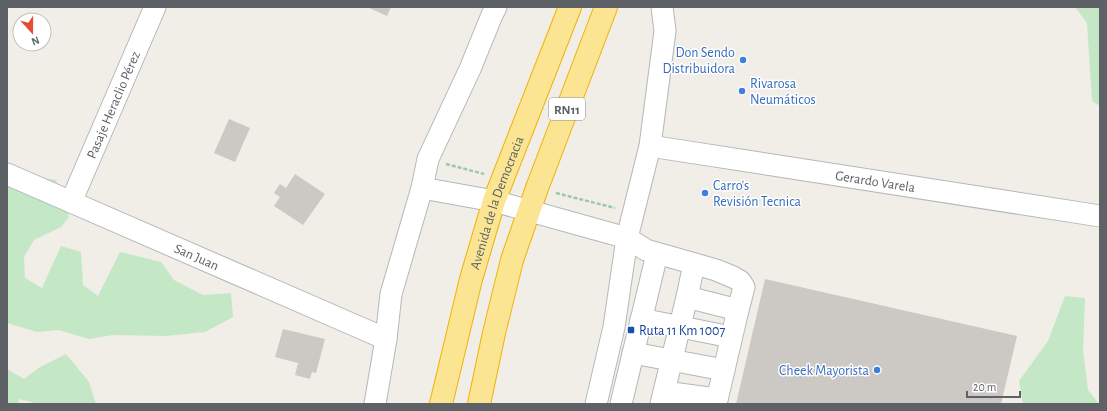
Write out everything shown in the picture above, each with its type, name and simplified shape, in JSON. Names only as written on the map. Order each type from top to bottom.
[{"type":"highway","name":"Avenida de la Democracia","points":[[441,404],[471,280],[494,201],[570,7]]},
{"type":"highway","name":"RN11","points":[[479,404],[494,333],[512,260],[537,188],[606,7]]},
{"type":"street","name":"Pasaje Heraclio Pérez","points":[[71,202],[155,7]]},
{"type":"street","points":[[375,404],[386,339],[391,294],[422,188],[428,159],[470,69],[496,7]]},
{"type":"street","points":[[596,404],[614,327],[627,238],[650,146],[665,30],[662,7]]},
{"type":"street","name":"Gerardo Varela","points":[[650,146],[1100,216]]},
{"type":"street","name":"San Juan","points":[[7,174],[386,339]]},
{"type":"street","points":[[422,188],[494,201],[627,238],[646,250],[656,254],[694,264],[716,270],[740,281],[744,287],[731,337],[717,402],[663,398],[694,264]]},
{"type":"street","points":[[621,404],[656,254]]},
{"type":"street","points":[[687,297],[738,310]]},
{"type":"street","points":[[641,319],[731,337]]},
{"type":"street","points":[[633,353],[724,370]]},
{"type":"path","points":[[444,164],[485,174]]},
{"type":"path","points":[[552,192],[621,210]]},
{"type":"green space","points":[[1075,7],[1100,7],[1100,106],[1092,101],[1087,23]]},
{"type":"green space","points":[[23,175],[56,180],[69,217],[61,227],[34,240],[24,257],[25,278],[42,288],[61,246],[81,252],[83,285],[98,296],[120,252],[161,262],[174,280],[203,295],[231,293],[233,317],[205,332],[166,336],[113,335],[89,339],[59,330],[37,332],[7,323],[7,180]]},
{"type":"green space","points":[[1065,296],[1085,298],[1083,351],[1088,390],[1099,404],[1023,404],[1019,381],[1048,341]]},
{"type":"green space","points":[[66,354],[89,382],[96,404],[39,404],[19,399],[18,404],[7,404],[7,369],[24,379],[40,367]]},
{"type":"building","points":[[367,7],[391,7],[387,16]]},
{"type":"building","points":[[229,119],[250,128],[235,162],[214,153]]},
{"type":"building","points":[[295,174],[325,194],[303,225],[274,206],[280,197],[274,193],[280,184],[286,188]]},
{"type":"building","name":"Cheek Mayorista","points":[[765,279],[1017,336],[1001,404],[736,404]]},
{"type":"building","points":[[283,329],[325,339],[316,373],[312,372],[310,379],[295,375],[298,363],[275,357]]},
{"type":"place","name":"Don Sendo Distribuidora","points":[[743,60]]},
{"type":"place","name":"Rivarosa Neumáticos","points":[[742,91]]},
{"type":"place","name":"Carro's Revisión Tecnica","points":[[705,193]]},
{"type":"place","name":"Ruta 11 Km 1007","points":[[631,330]]},
{"type":"place","name":"Cheek Mayorista","points":[[877,370]]}]
